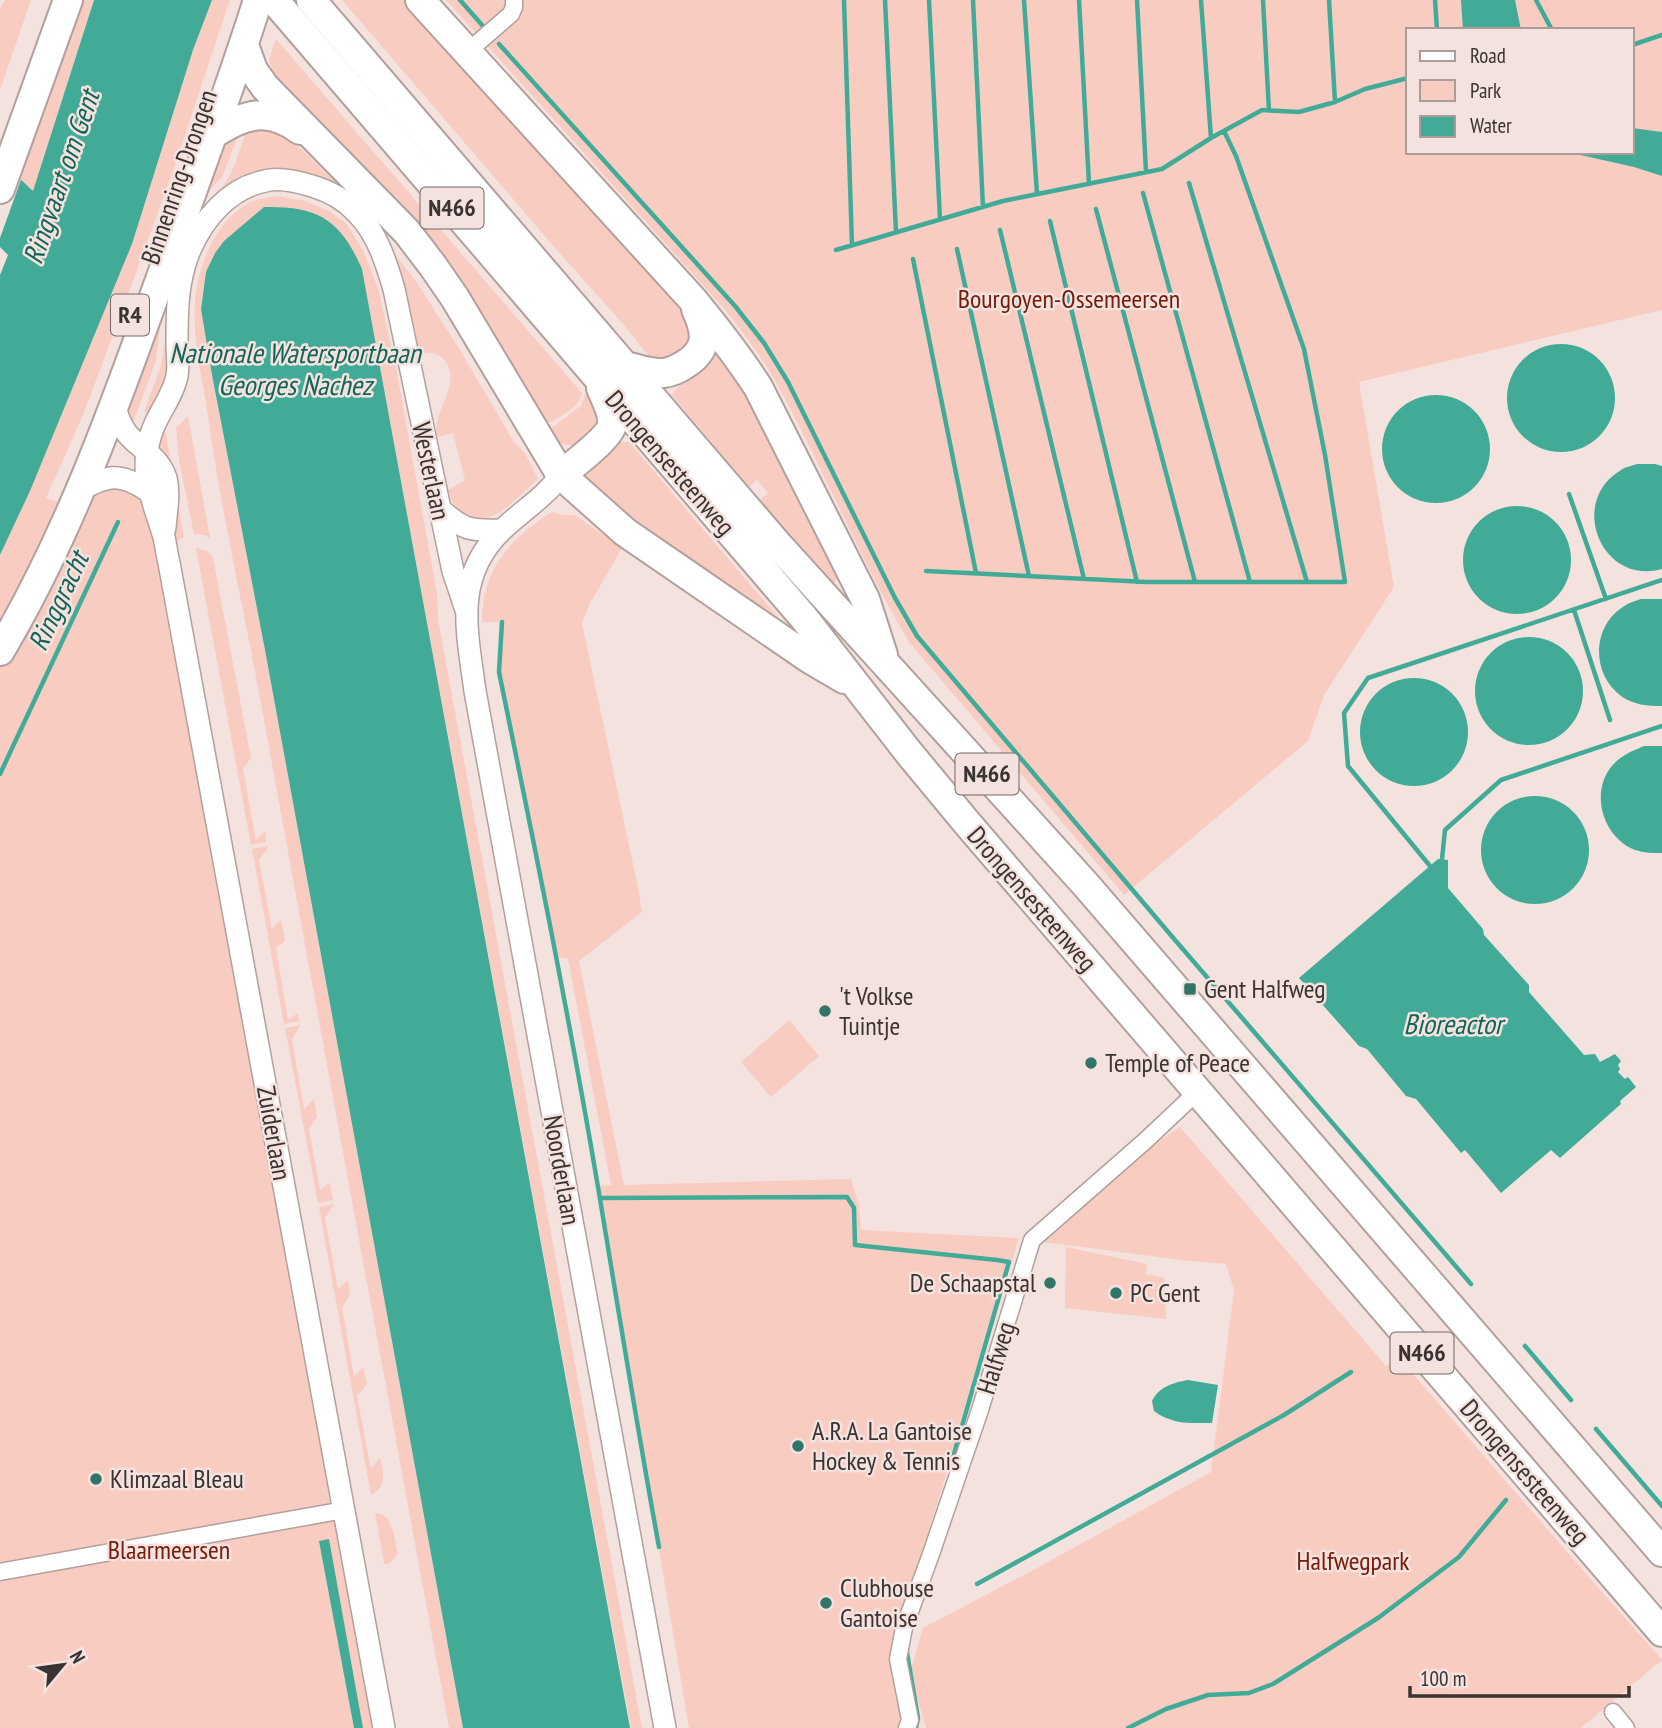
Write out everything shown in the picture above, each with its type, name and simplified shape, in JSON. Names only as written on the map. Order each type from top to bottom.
[{"type":"highway","points":[[14,152],[14,115],[52,0]]},
{"type":"highway","points":[[0,189],[68,0]]},
{"type":"highway","name":"Binnenring-Drongen","points":[[0,622],[50,517],[137,298],[238,0]]},
{"type":"highway","points":[[0,651],[44,572],[115,406],[258,0]]},
{"type":"highway","name":"Drongensesteenweg","points":[[274,0],[804,618],[967,823],[1662,1632]]},
{"type":"highway","points":[[420,0],[475,46],[728,342],[758,387],[861,590],[886,665]]},
{"type":"highway","name":"Drongensesteenweg","points":[[315,4],[770,536],[1086,885],[1662,1552]]},
{"type":"highway","points":[[244,45],[248,59],[260,80],[407,232],[433,266],[561,475],[625,532],[810,659],[855,685]]},
{"type":"highway","points":[[213,134],[242,118],[270,116],[294,126],[325,150]]},
{"type":"highway","points":[[626,366],[664,373],[695,358],[704,340],[704,326],[692,300]]},
{"type":"highway","points":[[561,475],[608,433],[613,424],[596,376]]},
{"type":"street","points":[[475,46],[511,14],[514,0]]},
{"type":"street","name":"Westerlaan","points":[[177,376],[177,299],[181,279],[188,255],[198,235],[217,208],[244,188],[272,179],[302,183],[345,201],[372,232],[387,265],[453,571],[466,610]]},
{"type":"street","name":"Zuiderlaan","points":[[177,376],[151,434],[146,467],[148,491],[164,539],[384,1728]]},
{"type":"street","name":"Zuiderlaan","points":[[115,406],[123,428],[153,455],[166,478],[168,491],[164,539]]},
{"type":"street","points":[[466,610],[468,588],[477,564],[489,544],[551,489],[561,475]]},
{"type":"street","points":[[80,490],[100,480],[114,477],[125,479],[148,491]]},
{"type":"street","points":[[439,506],[455,523],[465,528],[478,531],[502,530]]},
{"type":"street","name":"Noorderlaan","points":[[466,610],[475,691],[665,1728]]},
{"type":"street","name":"Halfweg","points":[[907,1728],[910,1720],[898,1659],[904,1628],[980,1410],[1032,1240],[1197,1092]]},
{"type":"street","points":[[0,1572],[344,1510]]},
{"type":"street","points":[[1614,1712],[1626,1728]]},
{"type":"green space","points":[[5,0],[31,0],[0,90],[0,8]]},
{"type":"green space","points":[[80,0],[94,0],[33,192],[16,176]]},
{"type":"green space","name":"Blaarmeersen","points":[[212,0],[230,0],[172,174],[118,322],[83,415],[46,498],[78,509],[85,497],[115,483],[142,496],[153,529],[374,1728],[0,1728],[0,555],[30,491],[132,244],[193,50]]},
{"type":"green space","points":[[342,0],[408,0],[685,304],[695,328],[688,351],[655,364]]},
{"type":"green space","name":"Bourgoyen-Ossemeersen","points":[[446,0],[1662,0],[1662,310],[1359,382],[1394,587],[1324,695],[1308,741],[1124,895],[909,642],[874,579],[796,419],[755,349],[727,312]]},
{"type":"green space","points":[[276,39],[582,393],[570,410],[551,422],[544,420],[276,79],[269,60]]},
{"type":"green space","points":[[240,125],[222,177],[202,198],[212,155]]},
{"type":"green space","points":[[246,132],[273,132],[292,140],[353,199],[285,174],[195,220],[230,175]]},
{"type":"green space","points":[[277,196],[305,201],[329,211],[347,224],[363,251],[379,292],[397,373],[437,593],[438,619],[642,1728],[631,1728],[362,269],[206,272],[201,309],[212,375],[463,1728],[449,1728],[258,687],[223,510],[197,348],[196,292],[212,242],[227,220],[237,211],[254,201]]},
{"type":"green space","points":[[382,238],[416,281],[514,442],[525,453],[538,479],[503,510],[490,517],[478,520],[466,518],[456,508],[448,490],[465,480],[453,433],[437,437],[436,428],[449,389],[450,370],[438,355],[414,355]]},
{"type":"green space","points":[[161,317],[156,361],[130,430],[124,417]]},
{"type":"green space","points":[[167,326],[172,374],[151,417],[145,413],[145,409],[161,366]]},
{"type":"green space","points":[[728,343],[847,561],[834,584],[760,500],[768,493],[757,480],[749,487],[671,394]]},
{"type":"green space","points":[[586,392],[601,409],[600,427],[575,445],[555,441],[546,432],[581,406]]},
{"type":"green space","points":[[188,416],[210,538],[194,534],[179,460],[176,428]]},
{"type":"green space","points":[[158,428],[164,430],[166,435],[184,537],[174,543],[156,450]]},
{"type":"green space","points":[[610,442],[629,442],[787,628],[646,535],[574,470]]},
{"type":"green space","name":"A.R.A. La Gantoise Hockey & Tennis","points":[[552,512],[575,515],[622,548],[589,605],[582,623],[642,912],[579,961],[624,1185],[851,1179],[859,1206],[861,1230],[1019,1238],[891,1653],[904,1717],[900,1728],[689,1728],[598,1186],[611,1185],[568,959],[555,957],[499,672],[502,622],[482,622],[487,587],[501,557],[523,533]]},
{"type":"green space","points":[[196,548],[208,551],[213,558],[251,758],[243,769],[256,840],[265,831],[266,842],[251,845]]},
{"type":"green space","points":[[267,846],[259,860],[272,929],[281,919],[285,941],[276,948],[288,1020],[298,1013],[299,1021],[284,1024],[252,849]]},
{"type":"green space","points":[[789,1020],[819,1056],[771,1097],[741,1062]]},
{"type":"green space","points":[[300,1025],[292,1040],[304,1109],[314,1099],[317,1117],[309,1129],[320,1190],[330,1183],[333,1200],[318,1203],[285,1028]]},
{"type":"green space","name":"Halfwegpark","points":[[1180,1127],[1386,1366],[1400,1359],[1662,1660],[1581,1728],[926,1728],[910,1673],[923,1628],[1211,1472],[1234,1290],[1226,1264],[1042,1242],[1147,1149]]},
{"type":"green space","points":[[334,1204],[325,1218],[338,1289],[348,1280],[350,1295],[342,1307],[354,1377],[363,1367],[367,1384],[357,1396],[371,1469],[380,1457],[383,1474],[380,1488],[371,1495],[319,1207]]},
{"type":"green space","name":"PC Gent","points":[[1066,1247],[1147,1264],[1146,1274],[1165,1278],[1166,1319],[1065,1308]]},
{"type":"green space","points":[[375,1513],[386,1517],[394,1534],[398,1554],[389,1564],[384,1564]]},
{"type":"water","name":"Ringvaart om Gent","points":[[94,0],[212,0],[193,50],[132,244],[30,491],[0,555],[0,275],[8,255],[0,247],[0,160],[33,191]]},
{"type":"water","points":[[1461,0],[1515,0],[1521,28],[1463,28]]},
{"type":"water","points":[[1634,128],[1662,132],[1662,176],[1576,154],[1634,154]]},
{"type":"water","name":"Nationale Watersportbaan Georges Nachez","points":[[264,207],[299,209],[325,219],[345,238],[362,269],[630,1728],[463,1728],[201,309],[206,272],[215,253],[224,241]]},
{"type":"water","points":[[1561,344],[1582,348],[1599,360],[1611,377],[1615,398],[1611,419],[1599,436],[1582,448],[1561,452],[1540,448],[1523,436],[1511,419],[1507,398],[1511,377],[1523,360],[1540,348]]},
{"type":"water","points":[[1436,395],[1457,399],[1474,411],[1486,428],[1490,449],[1486,470],[1474,487],[1457,499],[1436,503],[1415,499],[1398,487],[1386,470],[1382,449],[1386,428],[1398,411],[1415,399]]},
{"type":"water","points":[[1637,464],[1662,466],[1662,569],[1641,571],[1623,565],[1608,554],[1599,538],[1594,520],[1596,501],[1605,484],[1623,469]]},
{"type":"water","points":[[1517,506],[1538,510],[1555,522],[1567,539],[1571,560],[1567,581],[1555,598],[1538,610],[1517,614],[1496,610],[1479,598],[1467,581],[1463,560],[1467,539],[1479,522],[1496,510]]},
{"type":"water","points":[[1641,599],[1662,599],[1662,706],[1636,703],[1621,696],[1604,675],[1600,662],[1601,636],[1607,624],[1615,613]]},
{"type":"water","points":[[1529,637],[1550,641],[1567,653],[1579,670],[1583,691],[1579,712],[1567,729],[1550,741],[1529,745],[1508,741],[1491,729],[1479,712],[1475,691],[1479,670],[1491,653],[1508,641]]},
{"type":"water","points":[[1414,678],[1435,682],[1452,694],[1464,711],[1468,732],[1464,753],[1452,770],[1435,782],[1414,786],[1393,782],[1376,770],[1364,753],[1360,732],[1364,711],[1376,694],[1393,682]]},
{"type":"water","points":[[1644,746],[1662,746],[1662,853],[1638,851],[1624,844],[1608,825],[1603,814],[1601,790],[1611,767],[1622,757]]},
{"type":"water","points":[[1535,796],[1556,800],[1573,812],[1585,829],[1589,850],[1585,871],[1573,888],[1556,900],[1535,904],[1514,900],[1497,888],[1485,871],[1481,850],[1485,829],[1497,812],[1514,800]]},
{"type":"water","name":"Bioreactor","points":[[1438,859],[1448,860],[1448,888],[1483,929],[1484,935],[1529,985],[1529,992],[1584,1055],[1595,1054],[1600,1062],[1615,1054],[1621,1061],[1618,1072],[1625,1079],[1628,1077],[1636,1087],[1620,1101],[1621,1104],[1560,1158],[1551,1150],[1501,1193],[1465,1150],[1461,1153],[1416,1099],[1406,1096],[1367,1049],[1359,1046],[1299,978]]},
{"type":"water","points":[[1188,1380],[1218,1385],[1212,1423],[1175,1421],[1154,1411],[1152,1401],[1158,1392],[1171,1384]]},
{"type":"water","points":[[329,1539],[363,1728],[354,1728],[319,1541]]},
{"type":"pier","points":[[0,157],[22,177],[0,238]]},
{"type":"waterway","points":[[460,0],[482,25]]},
{"type":"waterway","points":[[844,0],[852,245]]},
{"type":"waterway","points":[[885,0],[896,232]]},
{"type":"waterway","points":[[929,0],[940,219]]},
{"type":"waterway","points":[[973,0],[983,207]]},
{"type":"waterway","points":[[1024,0],[1037,194]]},
{"type":"waterway","points":[[1079,0],[1089,184]]},
{"type":"waterway","points":[[1137,0],[1146,172]]},
{"type":"waterway","points":[[1201,0],[1211,138]]},
{"type":"waterway","points":[[1263,0],[1269,111]]},
{"type":"waterway","points":[[1329,0],[1335,102]]},
{"type":"waterway","points":[[1435,0],[1437,28]]},
{"type":"waterway","points":[[1536,0],[1551,28]]},
{"type":"waterway","points":[[1634,44],[1662,35]]},
{"type":"waterway","points":[[499,44],[735,306],[764,343],[788,382],[895,598],[917,636],[1471,1284]]},
{"type":"waterway","points":[[836,250],[1003,201],[1162,169],[1262,110],[1299,112],[1335,102],[1365,89],[1406,79]]},
{"type":"waterway","points":[[926,571],[1147,582],[1345,582],[1325,455],[1304,349],[1236,156],[1224,131]]},
{"type":"waterway","points":[[1189,183],[1307,582]]},
{"type":"waterway","points":[[1143,193],[1250,582]]},
{"type":"waterway","points":[[1096,209],[1195,582]]},
{"type":"waterway","points":[[1050,221],[1137,582]]},
{"type":"waterway","points":[[1000,230],[1084,579]]},
{"type":"waterway","points":[[957,249],[1029,576]]},
{"type":"waterway","points":[[913,259],[976,573]]},
{"type":"waterway","points":[[1569,494],[1606,599]]},
{"type":"waterway","name":"Ringgracht","points":[[0,774],[118,522]]},
{"type":"waterway","points":[[1430,866],[1348,766],[1344,713],[1368,678],[1662,580]]},
{"type":"waterway","points":[[1574,610],[1610,720]]},
{"type":"waterway","points":[[502,622],[499,672],[575,1058],[659,1547]]},
{"type":"waterway","points":[[1442,859],[1445,830],[1501,780],[1662,726]]},
{"type":"waterway","points":[[600,1198],[847,1197],[854,1208],[855,1245],[1009,1262],[950,1468]]},
{"type":"waterway","points":[[1525,1346],[1571,1400]]},
{"type":"waterway","points":[[977,1584],[1284,1415],[1351,1372]]},
{"type":"waterway","points":[[1596,1429],[1662,1506]]},
{"type":"waterway","points":[[1128,1728],[1166,1709],[1208,1695],[1249,1693],[1273,1684],[1378,1618],[1459,1557],[1506,1500]]},
{"type":"waterway","points":[[907,1649],[918,1718],[916,1728]]},
{"type":"place","name":"Gent Halfweg","points":[[1190,989]]},
{"type":"place","name":"'t Volkse Tuintje","points":[[825,1011]]},
{"type":"place","name":"Temple of Peace","points":[[1091,1063]]},
{"type":"place","name":"De Schaapstal","points":[[1050,1283]]},
{"type":"place","name":"PC Gent","points":[[1116,1293]]},
{"type":"place","name":"A.R.A. La Gantoise Hockey & Tennis","points":[[798,1446]]},
{"type":"place","name":"Klimzaal Bleau","points":[[96,1479]]},
{"type":"place","name":"Clubhouse Gantoise","points":[[826,1603]]}]
